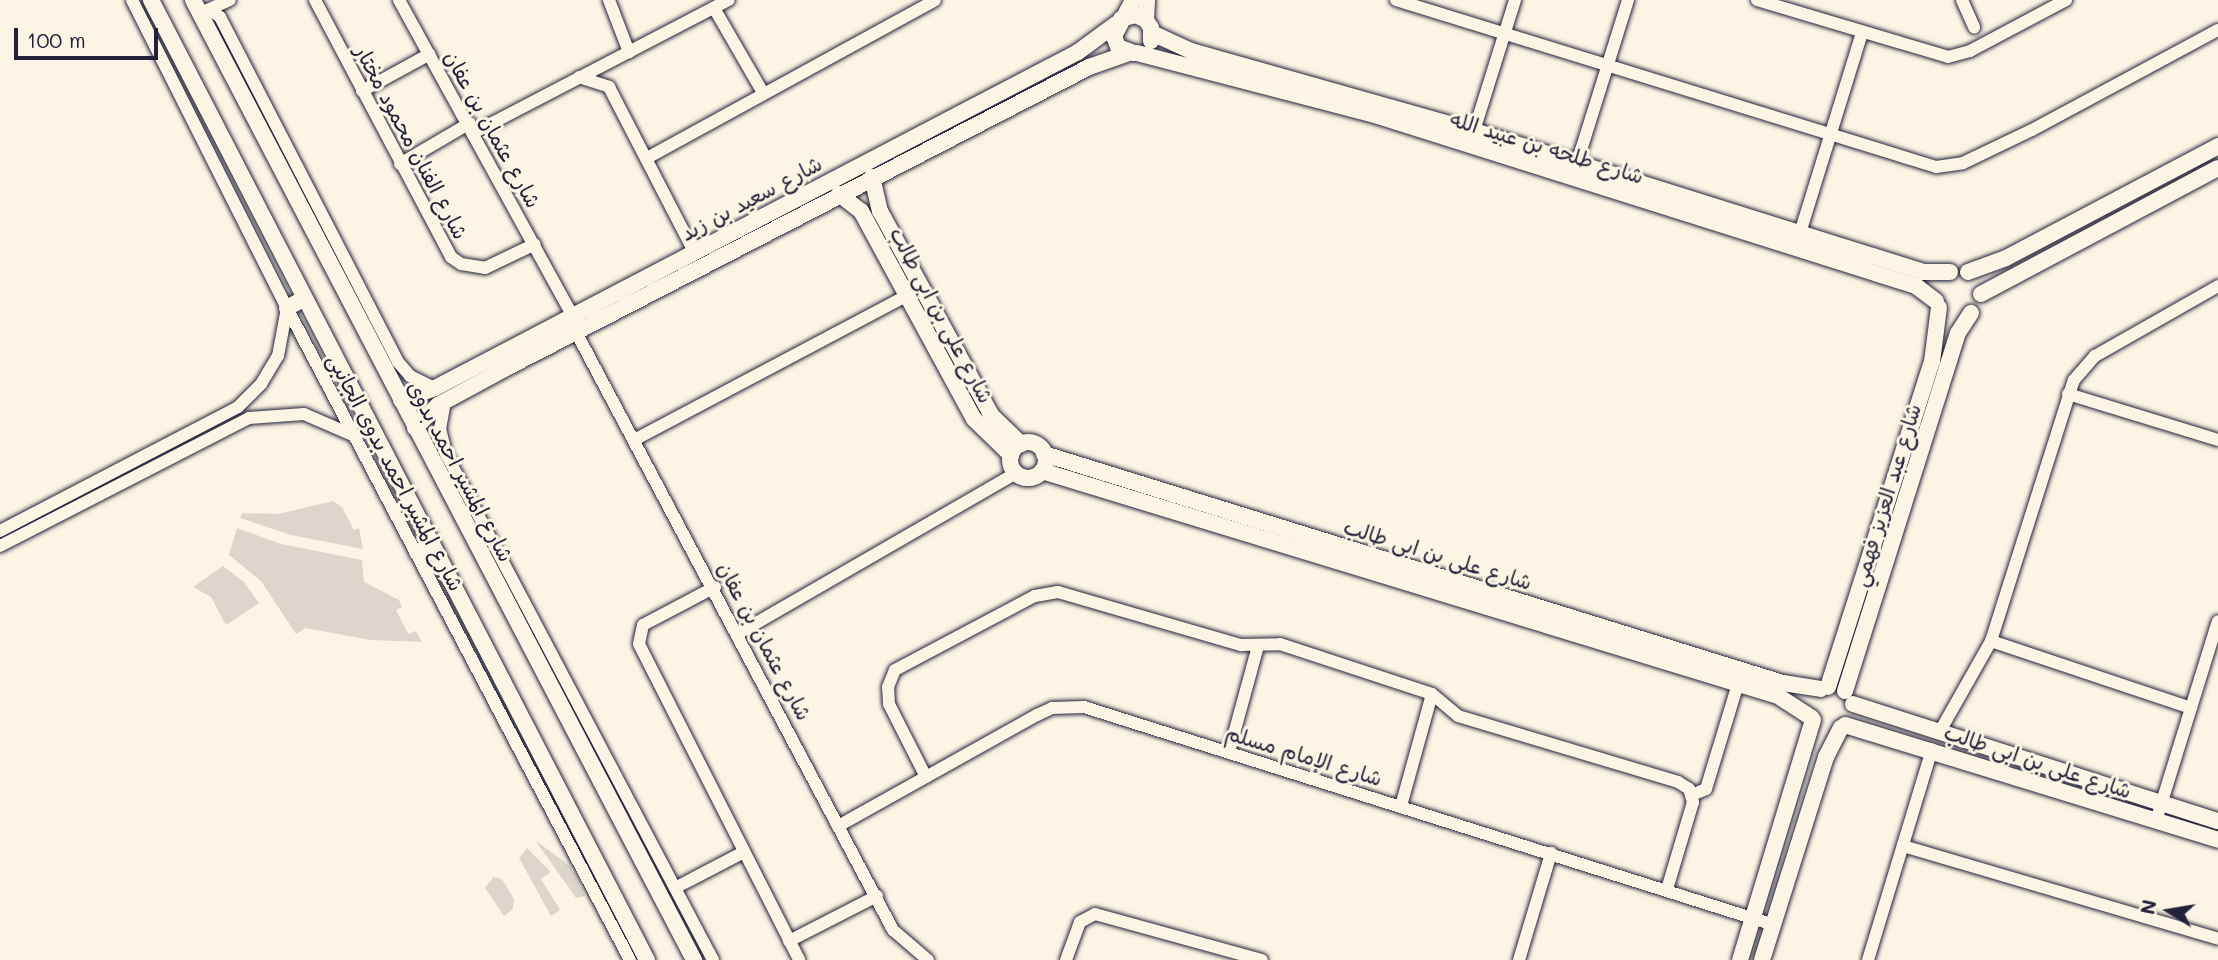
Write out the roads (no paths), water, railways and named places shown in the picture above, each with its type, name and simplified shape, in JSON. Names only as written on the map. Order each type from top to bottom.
[{"type":"street","name":"شارع المشير احمد بدوى الجانبى","points":[[132,0],[288,308],[416,552],[545,777],[629,960]]},
{"type":"street","points":[[151,0],[432,545],[545,777],[647,960]]},
{"type":"street","points":[[198,9],[230,0]]},
{"type":"street","name":"شارع الفنان محمود مختار","points":[[315,0],[444,248],[461,264],[485,268],[535,244]]},
{"type":"street","name":"شارع عثمان بن عفان","points":[[399,0],[535,244],[572,323],[715,587],[893,930],[928,960]]},
{"type":"street","points":[[609,0],[629,52]]},
{"type":"street","points":[[400,164],[472,127],[579,78],[729,0]]},
{"type":"street","points":[[647,158],[935,0]]},
{"type":"street","name":"شارع سعيد بن زيد","points":[[401,400],[440,394],[538,343],[572,323],[606,297],[1078,52],[1119,22],[1133,0]]},
{"type":"street","points":[[1147,0],[1149,27],[1146,48],[1133,53],[1115,42],[1119,22],[1131,15],[1149,27]]},
{"type":"street","points":[[1396,0],[1922,165],[1963,163],[2218,30]]},
{"type":"street","points":[[1474,131],[1515,0]]},
{"type":"street","points":[[1577,163],[1628,0]]},
{"type":"street","points":[[1759,0],[1948,57],[1970,51],[2066,0]]},
{"type":"street","points":[[1962,0],[1974,27]]},
{"type":"street","points":[[714,8],[763,93]]},
{"type":"street","name":"شارع المشير احمد بدوى","points":[[198,9],[332,244],[415,428],[647,853],[685,926],[694,960]]},
{"type":"street","name":"شارع طلحه بن عبيد الله","points":[[1149,27],[1189,59],[1904,274],[1950,272]]},
{"type":"street","points":[[1800,233],[1862,33]]},
{"type":"street","points":[[1078,52],[1086,55],[1089,67]]},
{"type":"street","name":"شارع سعيد بن زيد","points":[[572,323],[593,323],[1089,67],[1133,53]]},
{"type":"street","name":"شارع طلحه بن عبيد الله","points":[[1133,53],[1189,59],[1474,131],[1577,163],[1800,233],[1904,274],[1938,304]]},
{"type":"street","points":[[362,91],[430,54]]},
{"type":"street","points":[[579,78],[609,87],[694,252]]},
{"type":"street","points":[[2218,146],[2006,258],[1968,272],[1950,272],[1937,283],[1938,304],[1951,315],[1971,313],[1981,294],[2016,273],[2218,168]]},
{"type":"street","name":"شارع على بن ابى طالب","points":[[872,177],[873,215],[906,296],[974,419],[1016,449]]},
{"type":"street","name":"شارع على بن ابى طالب","points":[[839,194],[873,215],[991,415],[1016,449]]},
{"type":"street","points":[[332,244],[398,362],[410,376],[440,394],[440,428],[446,454],[647,853],[675,888],[685,926],[713,960]]},
{"type":"street","points":[[2006,258],[2006,268],[2016,273]]},
{"type":"street","points":[[1968,272],[1980,285],[1981,294]]},
{"type":"street","points":[[1939,733],[1991,641],[2068,394],[2083,367],[2095,356],[2218,286]]},
{"type":"street","points":[[636,439],[906,296]]},
{"type":"street","points":[[606,297],[614,312]]},
{"type":"street","points":[[0,546],[157,457],[225,416],[251,396],[278,356],[288,308],[303,299]]},
{"type":"street","name":"شارع عبد العزيز فهمي","points":[[1824,688],[1835,665],[1936,340],[1938,304]]},
{"type":"street","name":"شارع عبد العزيز فهمي","points":[[1849,698],[1852,671],[1954,346],[1971,313]]},
{"type":"street","points":[[1936,340],[1954,346]]},
{"type":"street","name":"شارع سعيد بن زيد","points":[[415,428],[440,394]]},
{"type":"street","points":[[2068,394],[2218,440]]},
{"type":"street","points":[[0,531],[157,457],[236,424],[276,413],[318,417],[355,436]]},
{"type":"street","points":[[739,633],[1016,473],[1030,478],[1042,471],[1045,454],[1035,444],[1016,449],[1016,473]]},
{"type":"street","name":"شارع على بن ابى طالب","points":[[1045,454],[1353,557],[1781,689],[1813,719]]},
{"type":"street","name":"شارع على بن ابى طالب","points":[[1042,471],[1353,557]]},
{"type":"street","points":[[416,552],[432,545]]},
{"type":"street","points":[[715,587],[649,621],[640,631],[639,644],[799,960]]},
{"type":"street","points":[[926,777],[889,704],[888,687],[895,670],[1042,593],[1058,592],[1258,646],[1280,644],[1432,694],[1458,716],[1678,782],[1692,795]]},
{"type":"street","points":[[2156,821],[2218,621]]},
{"type":"street","name":"شارع على بن ابى طالب","points":[[1570,624],[1738,684],[1781,689],[1824,688]]},
{"type":"street","points":[[1991,641],[2191,708]]},
{"type":"street","points":[[1229,752],[1258,646]]},
{"type":"street","points":[[1835,665],[1852,671]]},
{"type":"street","points":[[1692,795],[1706,789],[1738,684]]},
{"type":"street","points":[[1740,960],[1807,750],[1813,719],[1811,702],[1824,688],[1849,698],[1843,727],[1826,757],[1762,960]]},
{"type":"street","points":[[1401,806],[1432,694]]},
{"type":"street","name":"شارع على بن ابى طالب","points":[[1849,698],[1879,714],[2218,821]]},
{"type":"street","name":"شارع الإمام مسلم","points":[[840,825],[1037,715],[1068,705],[1229,752],[1774,925]]},
{"type":"street","points":[[1874,731],[1879,714]]},
{"type":"street","points":[[1813,719],[1826,729],[1843,727]]},
{"type":"street","name":"شارع على بن ابى طالب","points":[[1843,727],[1874,731],[2218,841]]},
{"type":"street","points":[[1807,750],[1826,757]]},
{"type":"street","points":[[1868,960],[1932,750]]},
{"type":"street","points":[[1667,889],[1692,795]]},
{"type":"street","points":[[1903,846],[2218,939]]},
{"type":"street","points":[[675,888],[744,852]]},
{"type":"street","points":[[1518,960],[1551,853]]},
{"type":"street","points":[[789,941],[877,896]]},
{"type":"street","points":[[1066,960],[1080,922],[1095,914],[1262,960]]}]
